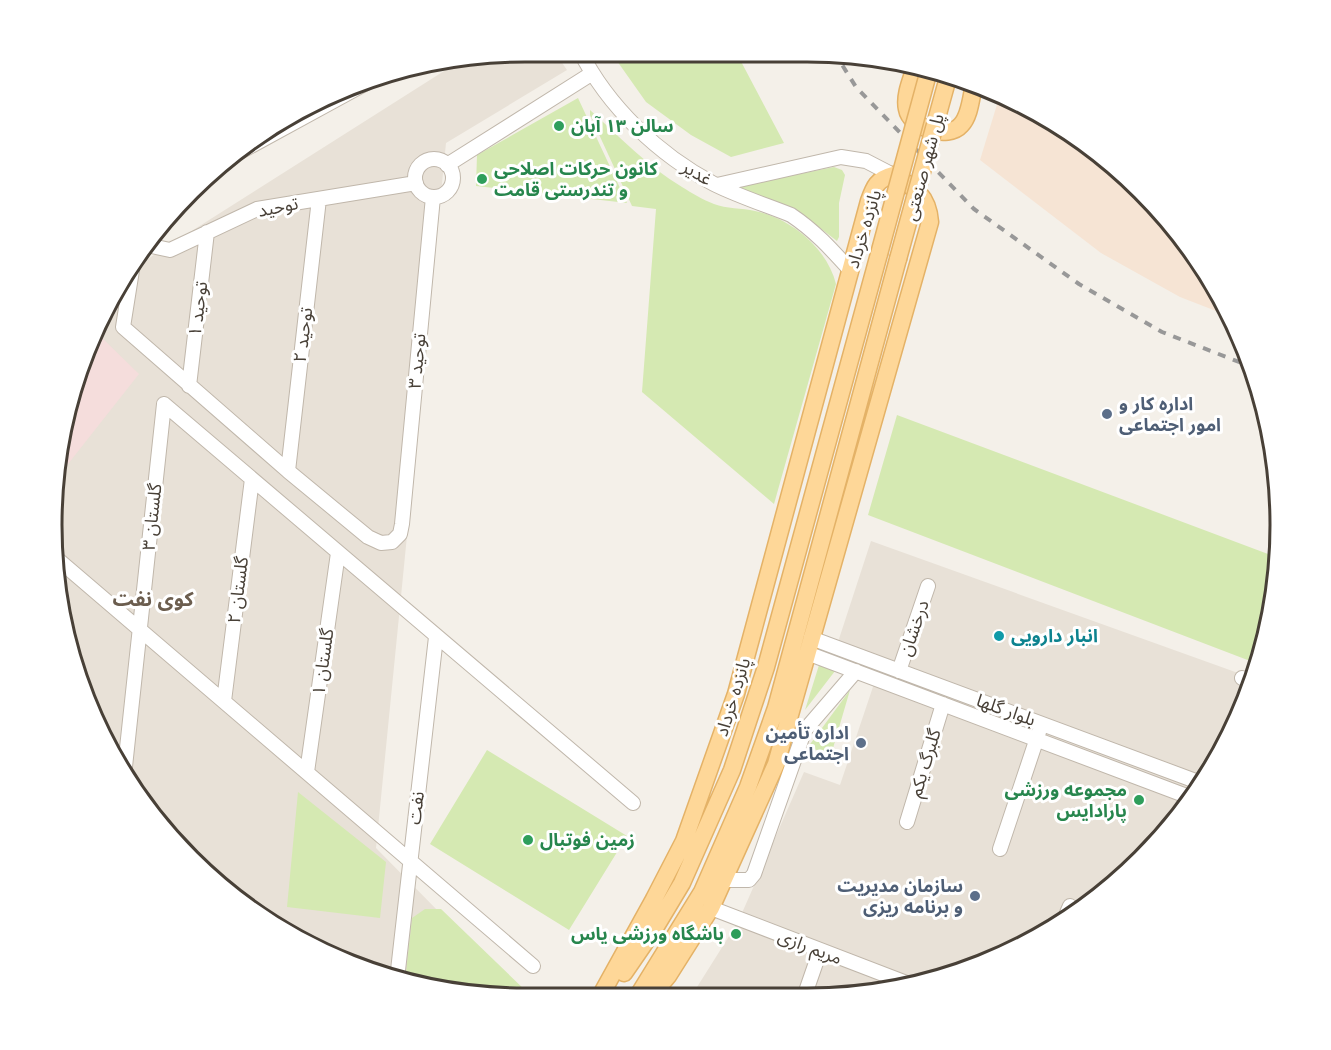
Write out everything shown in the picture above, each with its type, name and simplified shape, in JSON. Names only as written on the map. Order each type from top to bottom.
[{"type":"main road","points":[[913,74],[906,102],[907,112],[920,126],[948,131],[957,129],[965,119],[972,93]]},
{"type":"main road","name":"پل شهر صنعتی","points":[[879,254],[927,77]]},
{"type":"main road","name":"پل شهر صنعتی","points":[[643,988],[702,892],[756,765],[776,708],[946,83]]},
{"type":"main road","name":"پانزده خرداد","points":[[605,988],[684,841],[707,778],[736,694],[869,201],[875,185],[883,178],[893,175],[918,192],[926,201],[930,222],[776,764],[711,908],[658,988]]},
{"type":"main road","name":"پانزده خرداد","points":[[613,988],[655,928],[682,883],[732,770],[766,667],[879,254]]},
{"type":"street","name":"غدیر","points":[[585,62],[591,74],[630,120],[660,148],[694,173],[717,185],[842,157],[866,161],[893,175]]},
{"type":"street","points":[[447,165],[591,74]]},
{"type":"street","points":[[436,160],[447,165],[452,174],[451,186],[444,195],[433,197],[422,193],[416,183],[417,171],[424,162],[436,160]]},
{"type":"street","name":"توحید","points":[[154,247],[170,250],[257,209],[416,183]]},
{"type":"street","points":[[717,185],[791,215],[819,236],[851,271]]},
{"type":"street","name":"توحید ۳","points":[[288,471],[368,537],[381,543],[392,542],[400,534],[433,197]]},
{"type":"street","name":"توحید ۲","points":[[288,471],[319,198]]},
{"type":"street","name":"توحید ۱","points":[[189,386],[207,232]]},
{"type":"street","points":[[130,283],[123,327],[288,471]]},
{"type":"street","name":"گلستان ۳","points":[[126,760],[164,404],[252,479]]},
{"type":"street","points":[[252,479],[633,803]]},
{"type":"street","name":"گلستان ۲","points":[[224,701],[252,479]]},
{"type":"street","name":"گلستان ۱","points":[[307,772],[338,552]]},
{"type":"street","points":[[63,566],[533,966]]},
{"type":"street","name":"درخشان","points":[[899,670],[928,586]]},
{"type":"street","name":"نفت","points":[[398,971],[436,637]]},
{"type":"street","name":"بلوار گلها","points":[[809,645],[899,670],[1193,780]]},
{"type":"street","name":"بلوار گلها","points":[[809,645],[856,671],[1183,795]]},
{"type":"street","points":[[776,764],[856,671]]},
{"type":"street","name":"گلبرگ یکم","points":[[907,822],[943,704]]},
{"type":"street","points":[[1000,849],[1042,723]]},
{"type":"street","points":[[724,880],[749,880],[754,874],[804,732]]},
{"type":"street","name":"مریم رازی","points":[[711,908],[897,980]]},
{"type":"street","points":[[807,988],[820,951]]},
{"type":"shaded area","name":"کوی نفت","points":[[495,62],[562,62],[567,70],[446,143],[376,848],[514,988],[465,985],[435,980],[376,964],[320,941],[267,910],[219,873],[177,831],[140,783],[109,730],[86,674],[70,615],[62,555],[62,495],[70,435],[86,376],[109,320],[144,261],[449,68]]},
{"type":"shaded area","points":[[997,103],[1064,140],[1112,177],[1154,219],[1191,267],[1217,311],[1180,297],[1101,253],[980,160]]},
{"type":"shaded area","points":[[102,337],[139,374],[65,468],[77,405]]},
{"type":"shaded area","points":[[871,541],[1244,675],[1222,730],[1174,807],[1134,853],[1112,873],[1088,893],[1038,926],[1011,941],[955,964],[896,980],[836,988],[696,988],[738,922],[804,772],[840,785],[883,657],[838,642]]},
{"type":"green space","points":[[618,62],[741,62],[784,143],[731,157],[691,135],[646,102]]},
{"type":"green space","name":"سالن ۱۳ آبان","points":[[578,98],[627,203],[476,186],[477,155]]},
{"type":"green space","points":[[590,110],[645,161],[669,179],[719,206],[750,210],[782,220],[806,237],[825,258],[836,284],[774,504],[642,392],[656,209],[632,206],[590,115]]},
{"type":"green space","points":[[834,167],[842,170],[845,175],[839,203],[837,241],[799,212],[739,189],[739,186]]},
{"type":"green space","points":[[897,415],[1269,554],[1261,615],[1249,661],[868,515]]},
{"type":"green space","points":[[819,665],[835,671],[805,710]]},
{"type":"green space","points":[[850,690],[831,755],[808,747]]},
{"type":"green space","name":"زمین فوتبال","points":[[487,750],[627,836],[569,930],[430,844]]},
{"type":"green space","points":[[298,792],[386,862],[380,918],[287,907]]},
{"type":"green space","points":[[425,909],[441,909],[523,988],[465,985],[406,973],[412,918]]},
{"type":"railway","points":[[841,62],[856,87],[974,209],[1079,284],[1162,332],[1240,362]]},
{"type":"place","name":"سالن ۱۳ آبان","points":[[559,126]]},
{"type":"place","name":"کانون حرکات اصلاحی و تندرستی قامت","points":[[482,179]]},
{"type":"place","name":"اداره کار و امور اجتماعی","points":[[1107,414]]},
{"type":"place","name":"انبار دارویی","points":[[999,636]]},
{"type":"place","name":"اداره تأمین اجتماعی","points":[[861,743]]},
{"type":"place","name":"مجموعه ورزشی پارادایس","points":[[1139,800]]},
{"type":"place","name":"زمین فوتبال","points":[[528,840]]},
{"type":"place","name":"سازمان مدیریت و برنامه ریزی","points":[[975,896]]},
{"type":"place","name":"باشگاه ورزشی یاس","points":[[736,934]]},
{"type":"district","name":"کوی نفت","points":[[153,599]]}]
